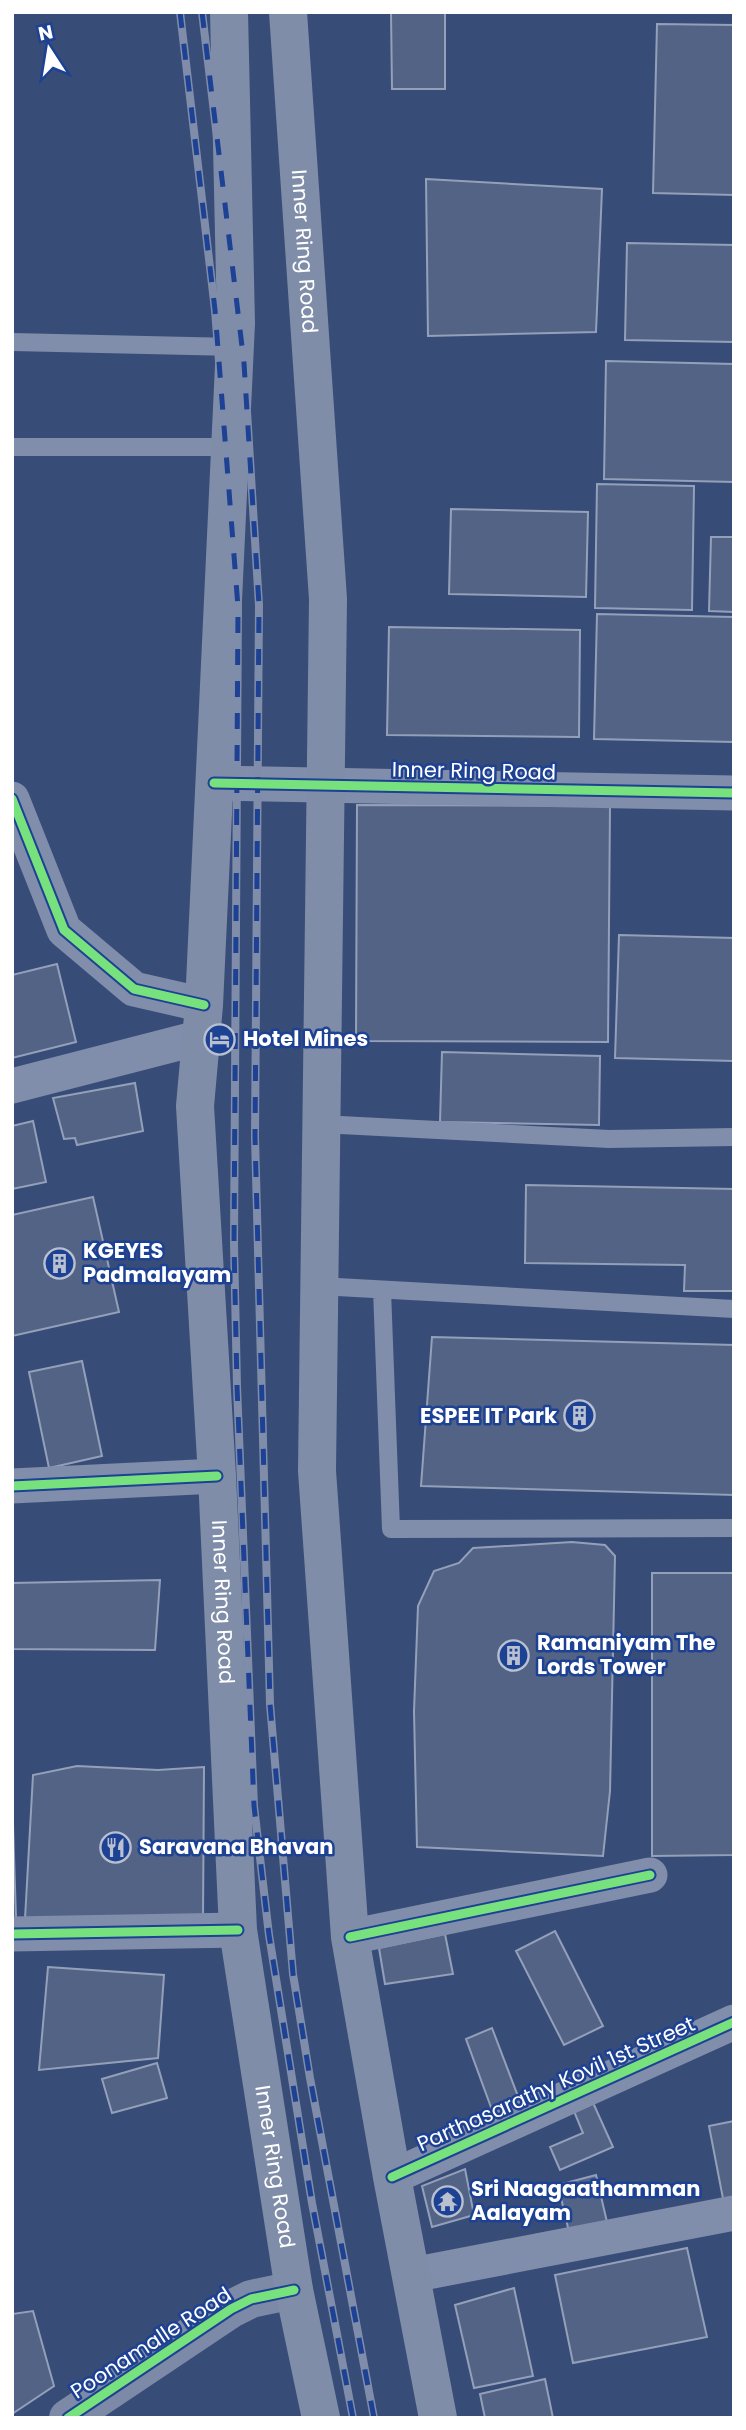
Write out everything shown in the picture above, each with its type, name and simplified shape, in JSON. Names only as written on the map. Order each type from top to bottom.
[{"type":"main road","name":"Inner Ring Road","points":[[229,12],[236,323],[203,1021],[195,1107],[217,1476],[238,1930],[294,2290],[321,2418]]},
{"type":"main road","name":"Inner Ring Road","points":[[288,12],[328,599],[317,1471],[351,1937],[392,2177],[438,2418]]},
{"type":"street","name":"Inner Ring Road","points":[[214,783],[734,793]]},
{"type":"street","points":[[12,799],[64,930],[134,989],[203,1021]]},
{"type":"street","points":[[12,1086],[203,1021]]},
{"type":"street","points":[[12,1486],[217,1476]]},
{"type":"street","points":[[351,1937],[650,1874]]},
{"type":"street","points":[[12,1934],[238,1930]]},
{"type":"street","name":"Parthasarathy Kovil 1st Street","points":[[392,2177],[734,2022]]},
{"type":"street","points":[[412,2275],[734,2213]]},
{"type":"street","name":"Poonamalle Road","points":[[68,2418],[231,2309],[251,2299],[294,2290]]},
{"type":"lane","points":[[12,342],[235,347]]},
{"type":"lane","points":[[12,447],[231,447]]},
{"type":"lane","points":[[321,1124],[608,1139],[734,1137]]},
{"type":"lane","points":[[319,1286],[734,1309]]},
{"type":"lane","points":[[382,1290],[391,1529],[734,1528]]},
{"type":"building","points":[[391,12],[445,12],[445,89],[392,89]]},
{"type":"building","points":[[657,24],[734,25],[734,195],[653,193]]},
{"type":"building","points":[[426,179],[602,189],[596,332],[428,336]]},
{"type":"building","points":[[627,243],[734,245],[734,342],[625,340]]},
{"type":"building","points":[[606,361],[734,364],[734,482],[604,479]]},
{"type":"building","points":[[597,484],[694,486],[692,610],[595,608]]},
{"type":"building","points":[[451,509],[588,512],[586,597],[449,594]]},
{"type":"building","points":[[711,537],[734,537],[734,612],[709,611]]},
{"type":"building","points":[[597,614],[734,617],[734,742],[594,739]]},
{"type":"building","points":[[389,627],[580,630],[579,737],[387,735]]},
{"type":"building","points":[[357,805],[610,806],[608,1042],[356,1041]]},
{"type":"building","points":[[619,935],[734,938],[734,1061],[615,1058]]},
{"type":"building","points":[[57,964],[76,1042],[12,1058],[12,975]]},
{"type":"building","points":[[442,1052],[600,1056],[599,1125],[440,1122]]},
{"type":"building","points":[[135,1083],[143,1131],[77,1145],[75,1138],[64,1139],[53,1098]]},
{"type":"building","points":[[33,1121],[46,1182],[12,1189],[12,1126]]},
{"type":"building","points":[[526,1185],[734,1189],[734,1291],[684,1291],[685,1265],[525,1263]]},
{"type":"building","name":"KGEYES Padmalayam","points":[[93,1197],[119,1312],[12,1336],[12,1215]]},
{"type":"building","name":"ESPEE IT Park","points":[[432,1337],[734,1345],[734,1495],[421,1486]]},
{"type":"building","points":[[82,1361],[102,1456],[49,1468],[29,1372]]},
{"type":"building","name":"Ramaniyam The Lords Tower","points":[[572,1542],[605,1545],[615,1556],[610,1791],[603,1856],[417,1847],[414,1711],[418,1606],[434,1571],[459,1563],[473,1548]]},
{"type":"building","points":[[652,1573],[734,1573],[734,1855],[652,1856]]},
{"type":"building","points":[[160,1580],[155,1650],[12,1649],[12,1583]]},
{"type":"building","name":"Saravana Bhavan","points":[[77,1766],[158,1770],[204,1767],[203,1919],[25,1919],[33,1775]]},
{"type":"building","points":[[12,1793],[16,1918],[12,1918]]},
{"type":"building","points":[[555,1931],[603,2026],[564,2045],[516,1951]]},
{"type":"building","points":[[445,1934],[453,1974],[385,1984],[379,1948]]},
{"type":"building","points":[[48,1967],[164,1975],[158,2058],[39,2070]]},
{"type":"building","points":[[492,2028],[519,2099],[492,2110],[466,2039]]},
{"type":"building","points":[[157,2063],[167,2098],[112,2113],[102,2079]]},
{"type":"building","points":[[590,2096],[613,2147],[560,2170],[550,2147],[583,2133],[571,2104]]},
{"type":"building","points":[[734,2121],[734,2207],[725,2209],[709,2126]]},
{"type":"building","name":"Sri Naagaathamman Aalayam","points":[[465,2169],[474,2215],[432,2227],[422,2186]]},
{"type":"building","points":[[596,2175],[607,2222],[569,2232],[558,2185]]},
{"type":"building","points":[[687,2248],[707,2337],[573,2363],[555,2275]]},
{"type":"building","points":[[514,2288],[533,2376],[474,2388],[455,2305]]},
{"type":"building","points":[[33,2311],[54,2386],[12,2414],[12,2314]]},
{"type":"building","points":[[545,2379],[553,2418],[485,2418],[480,2394]]},
{"type":"railway","points":[[180,12],[215,310],[238,607],[234,1244],[254,1806],[269,1935],[312,2203],[353,2418]]},
{"type":"railway","points":[[202,12],[244,363],[259,605],[255,1137],[270,1704],[293,1974],[374,2418]]},
{"type":"cycle path","points":[[214,783],[734,793]]},
{"type":"cycle path","points":[[12,799],[64,930],[134,989],[204,1005]]},
{"type":"cycle path","points":[[12,1486],[217,1476]]},
{"type":"cycle path","points":[[350,1937],[650,1875]]},
{"type":"cycle path","points":[[12,1934],[238,1930]]},
{"type":"cycle path","points":[[392,2177],[734,2022]]},
{"type":"cycle path","points":[[68,2418],[231,2309],[251,2299],[294,2290]]},
{"type":"place","name":"Hotel Mines","points":[[220,1039]]},
{"type":"place","name":"KGEYES Padmalayam","points":[[60,1263]]},
{"type":"place","name":"ESPEE IT Park","points":[[580,1416]]},
{"type":"place","name":"Ramaniyam The Lords Tower","points":[[514,1655]]},
{"type":"place","name":"Saravana Bhavan","points":[[116,1847]]},
{"type":"place","name":"Sri Naagaathamman Aalayam","points":[[448,2201]]}]
